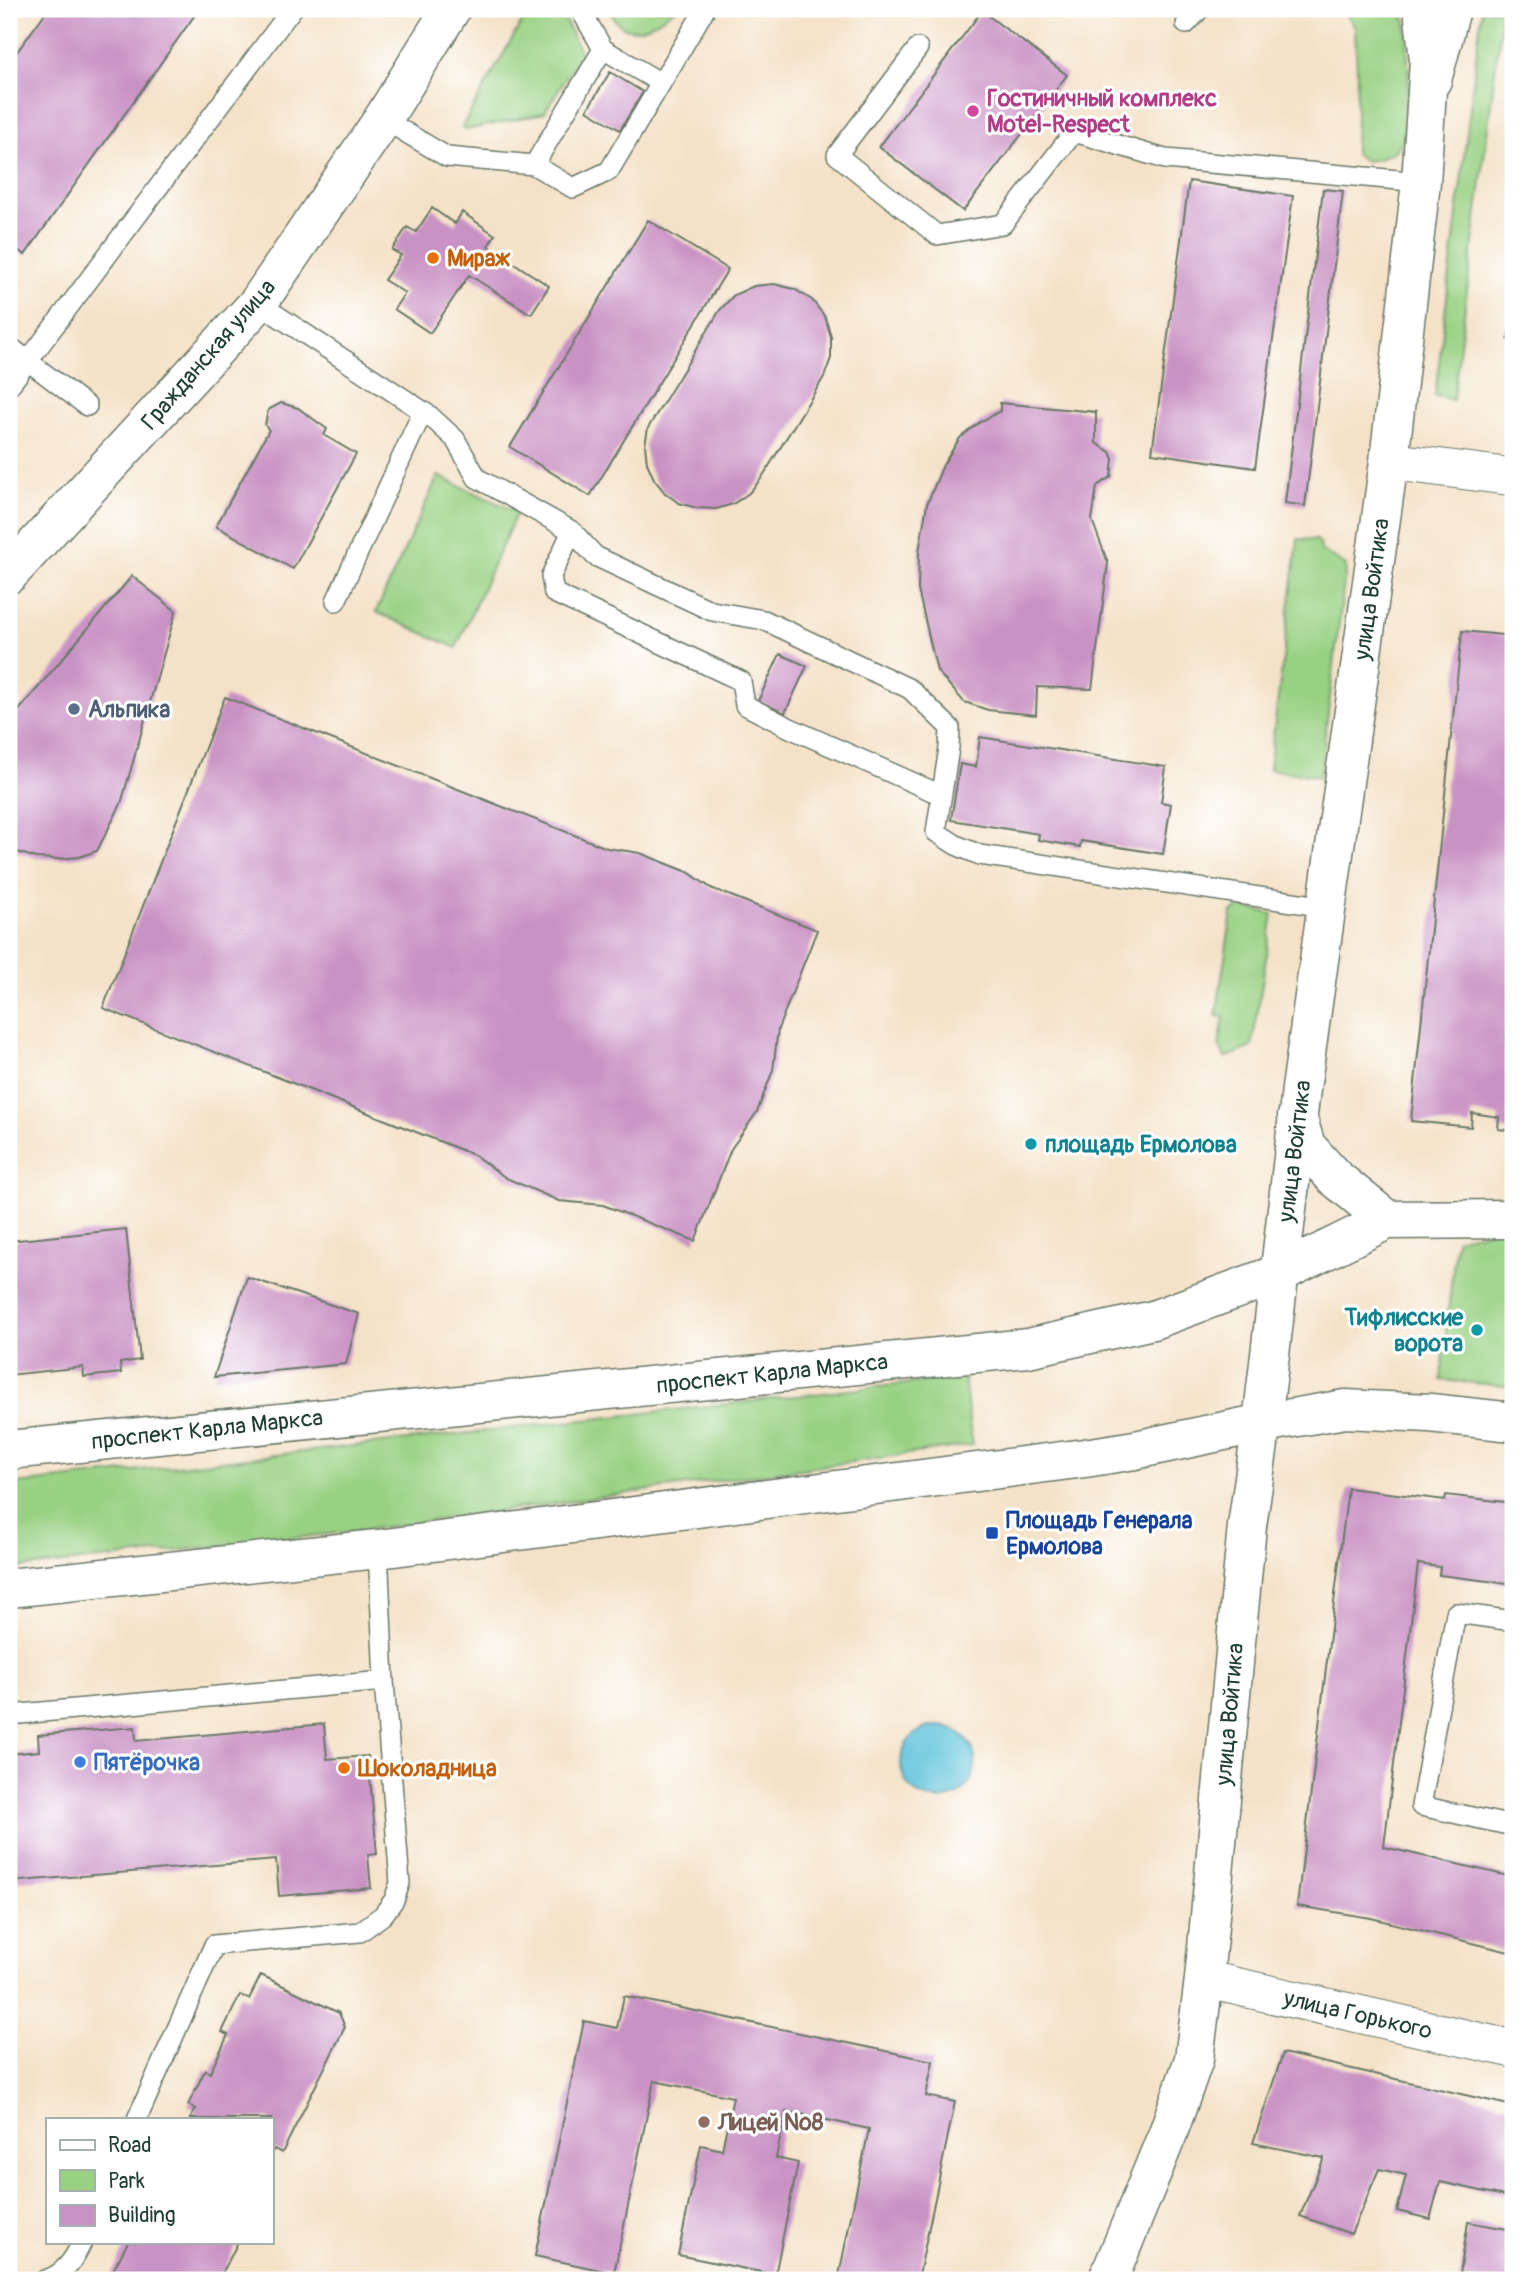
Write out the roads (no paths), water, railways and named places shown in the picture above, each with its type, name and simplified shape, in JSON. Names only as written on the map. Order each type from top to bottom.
[{"type":"main road","name":"Гражданская улица","points":[[9,574],[258,303],[383,119],[451,9]]},
{"type":"main road","name":"улица Войтика","points":[[1108,2280],[1168,2133],[1194,2060],[1247,1526],[1262,1423],[1297,1115],[1389,461],[1420,182],[1426,103],[1429,60],[1423,9]]},
{"type":"main road","points":[[1426,103],[1451,9]]},
{"type":"main road","name":"улица Войтика","points":[[1297,1115],[1306,1146],[1334,1177],[1387,1220]]},
{"type":"main road","name":"проспект Карла Маркса","points":[[9,1450],[1028,1348],[1153,1320],[1280,1273],[1387,1220],[1513,1219]]},
{"type":"main road","points":[[9,1588],[378,1549],[1085,1458],[1345,1409],[1430,1413],[1513,1422]]},
{"type":"street","points":[[1389,461],[1513,477]]},
{"type":"street","name":"улица Горького","points":[[1204,1979],[1513,2049]]},
{"type":"lane","points":[[9,386],[292,9]]},
{"type":"lane","points":[[580,9],[603,49],[661,83]]},
{"type":"lane","points":[[383,119],[447,157],[534,165],[573,188],[608,172],[705,9]]},
{"type":"lane","points":[[1186,24],[1200,9]]},
{"type":"lane","points":[[918,48],[837,155],[937,235],[1003,224],[1074,132],[1165,159],[1420,182]]},
{"type":"lane","points":[[534,165],[603,49]]},
{"type":"lane","points":[[258,303],[423,411],[455,439],[477,478],[572,531],[595,556],[712,611],[764,620],[910,689],[950,728],[936,832],[956,845],[980,855],[1326,907]]},
{"type":"lane","points":[[9,346],[87,406]]},
{"type":"lane","points":[[336,601],[423,411]]},
{"type":"lane","points":[[572,531],[551,576],[554,593],[741,681],[745,705],[790,728],[941,794]]},
{"type":"lane","points":[[137,2118],[214,1945],[360,1932],[383,1914],[394,1900],[400,1883],[384,1681],[378,1549]]},
{"type":"lane","points":[[1513,1620],[1456,1613],[1421,1806],[1513,1826]]},
{"type":"lane","points":[[9,1715],[384,1681]]},
{"type":"lane","points":[[45,2280],[54,2278],[75,2258],[81,2244]]},
{"type":"water","points":[[931,1726],[945,1726],[959,1732],[969,1742],[975,1763],[973,1777],[959,1794],[945,1800],[931,1800],[917,1794],[907,1784],[901,1770],[901,1756],[907,1742],[917,1732]]},
{"type":"place","name":"Гостиничный комплекс Motel-Respect","points":[[973,111]]},
{"type":"place","name":"Мираж","points":[[433,258]]},
{"type":"place","name":"Альпика","points":[[74,709]]},
{"type":"place","name":"площадь Ермолова","points":[[1031,1144]]},
{"type":"place","name":"Тифлисские ворота","points":[[1477,1330]]},
{"type":"place","name":"Площадь Генерала Ермолова","points":[[992,1533]]},
{"type":"place","name":"Пятёрочка","points":[[80,1762]]},
{"type":"place","name":"Шоколадница","points":[[344,1768]]},
{"type":"place","name":"Лицей №8","points":[[704,2122]]}]
